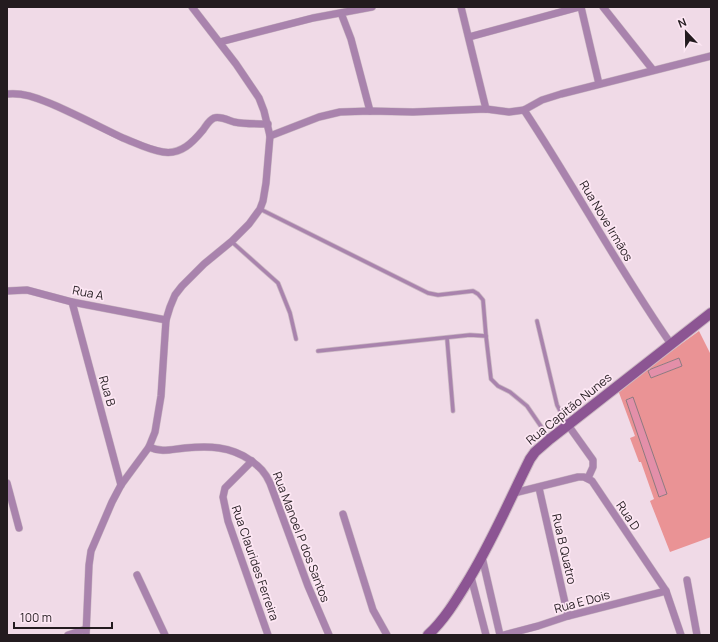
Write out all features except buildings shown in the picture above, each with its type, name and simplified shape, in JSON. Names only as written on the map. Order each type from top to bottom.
[{"type":"street","points":[[68,635],[86,632],[91,551],[121,485],[149,448],[155,432],[161,396],[166,320],[175,295],[204,264],[232,241],[249,224],[260,209],[263,200],[270,136],[268,124],[259,98],[220,42],[192,7]]},
{"type":"street","points":[[220,42],[269,30],[294,22],[372,7]]},
{"type":"street","points":[[461,7],[486,108]]},
{"type":"street","points":[[468,37],[580,7],[599,84]]},
{"type":"street","points":[[603,7],[652,70]]},
{"type":"street","points":[[341,13],[351,39],[370,111]]},
{"type":"street","points":[[270,136],[319,117],[340,112],[413,112],[486,108],[509,112],[524,110],[542,100],[652,70],[711,56]]},
{"type":"street","points":[[7,94],[20,94],[41,99],[138,144],[164,152],[177,151],[193,142],[210,120],[215,118],[223,118],[236,122],[268,124]]},
{"type":"street","name":"Rua Nove Irmãos","points":[[524,110],[635,290],[671,344]]},
{"type":"street","name":"Rua A","points":[[7,291],[27,290],[72,302],[166,320]]},
{"type":"street","name":"Rua B","points":[[72,302],[121,485]]},
{"type":"street","name":"Rua Capitão Nunes","points":[[428,635],[447,614],[471,577],[530,459],[550,439],[711,313]]},
{"type":"street","points":[[514,493],[539,488],[578,477],[588,478],[593,467],[593,460],[568,425]]},
{"type":"street","name":"Rua Manoel P dos Santos","points":[[149,448],[165,451],[193,447],[226,448],[244,456],[262,469],[266,475],[329,635]]},
{"type":"street","name":"Rua Claurides Ferreira","points":[[252,461],[225,488],[223,497],[228,521],[268,635]]},
{"type":"street","name":"Rua D","points":[[588,478],[592,481],[666,591],[681,635]]},
{"type":"street","points":[[7,484],[19,528]]},
{"type":"street","name":"Rua B Quatro","points":[[539,488],[568,616]]},
{"type":"street","points":[[343,514],[373,610],[387,635]]},
{"type":"street","points":[[482,557],[500,635]]},
{"type":"street","points":[[137,575],[165,635]]},
{"type":"street","points":[[471,577],[486,635]]},
{"type":"street","points":[[687,580],[697,635]]},
{"type":"street","name":"Rua E Dois","points":[[504,635],[568,616],[666,591]]},
{"type":"lane","points":[[260,209],[428,293],[438,295],[473,291],[478,294],[483,300],[491,379],[498,386],[510,392],[527,406],[550,439]]},
{"type":"lane","points":[[232,241],[278,283],[290,313],[296,339]]},
{"type":"lane","points":[[537,322],[557,405],[568,425]]},
{"type":"lane","points":[[318,351],[470,335],[486,336]]},
{"type":"lane","points":[[447,338],[453,411]]},
{"type":"shaded area","points":[[699,331],[711,355],[711,537],[670,552],[650,501],[654,499],[641,462],[639,462],[630,438],[635,436],[618,390]],"holes":[[[679,358],[682,366],[651,378],[648,370]],[[632,397],[667,494],[660,497],[626,400]]]}]
